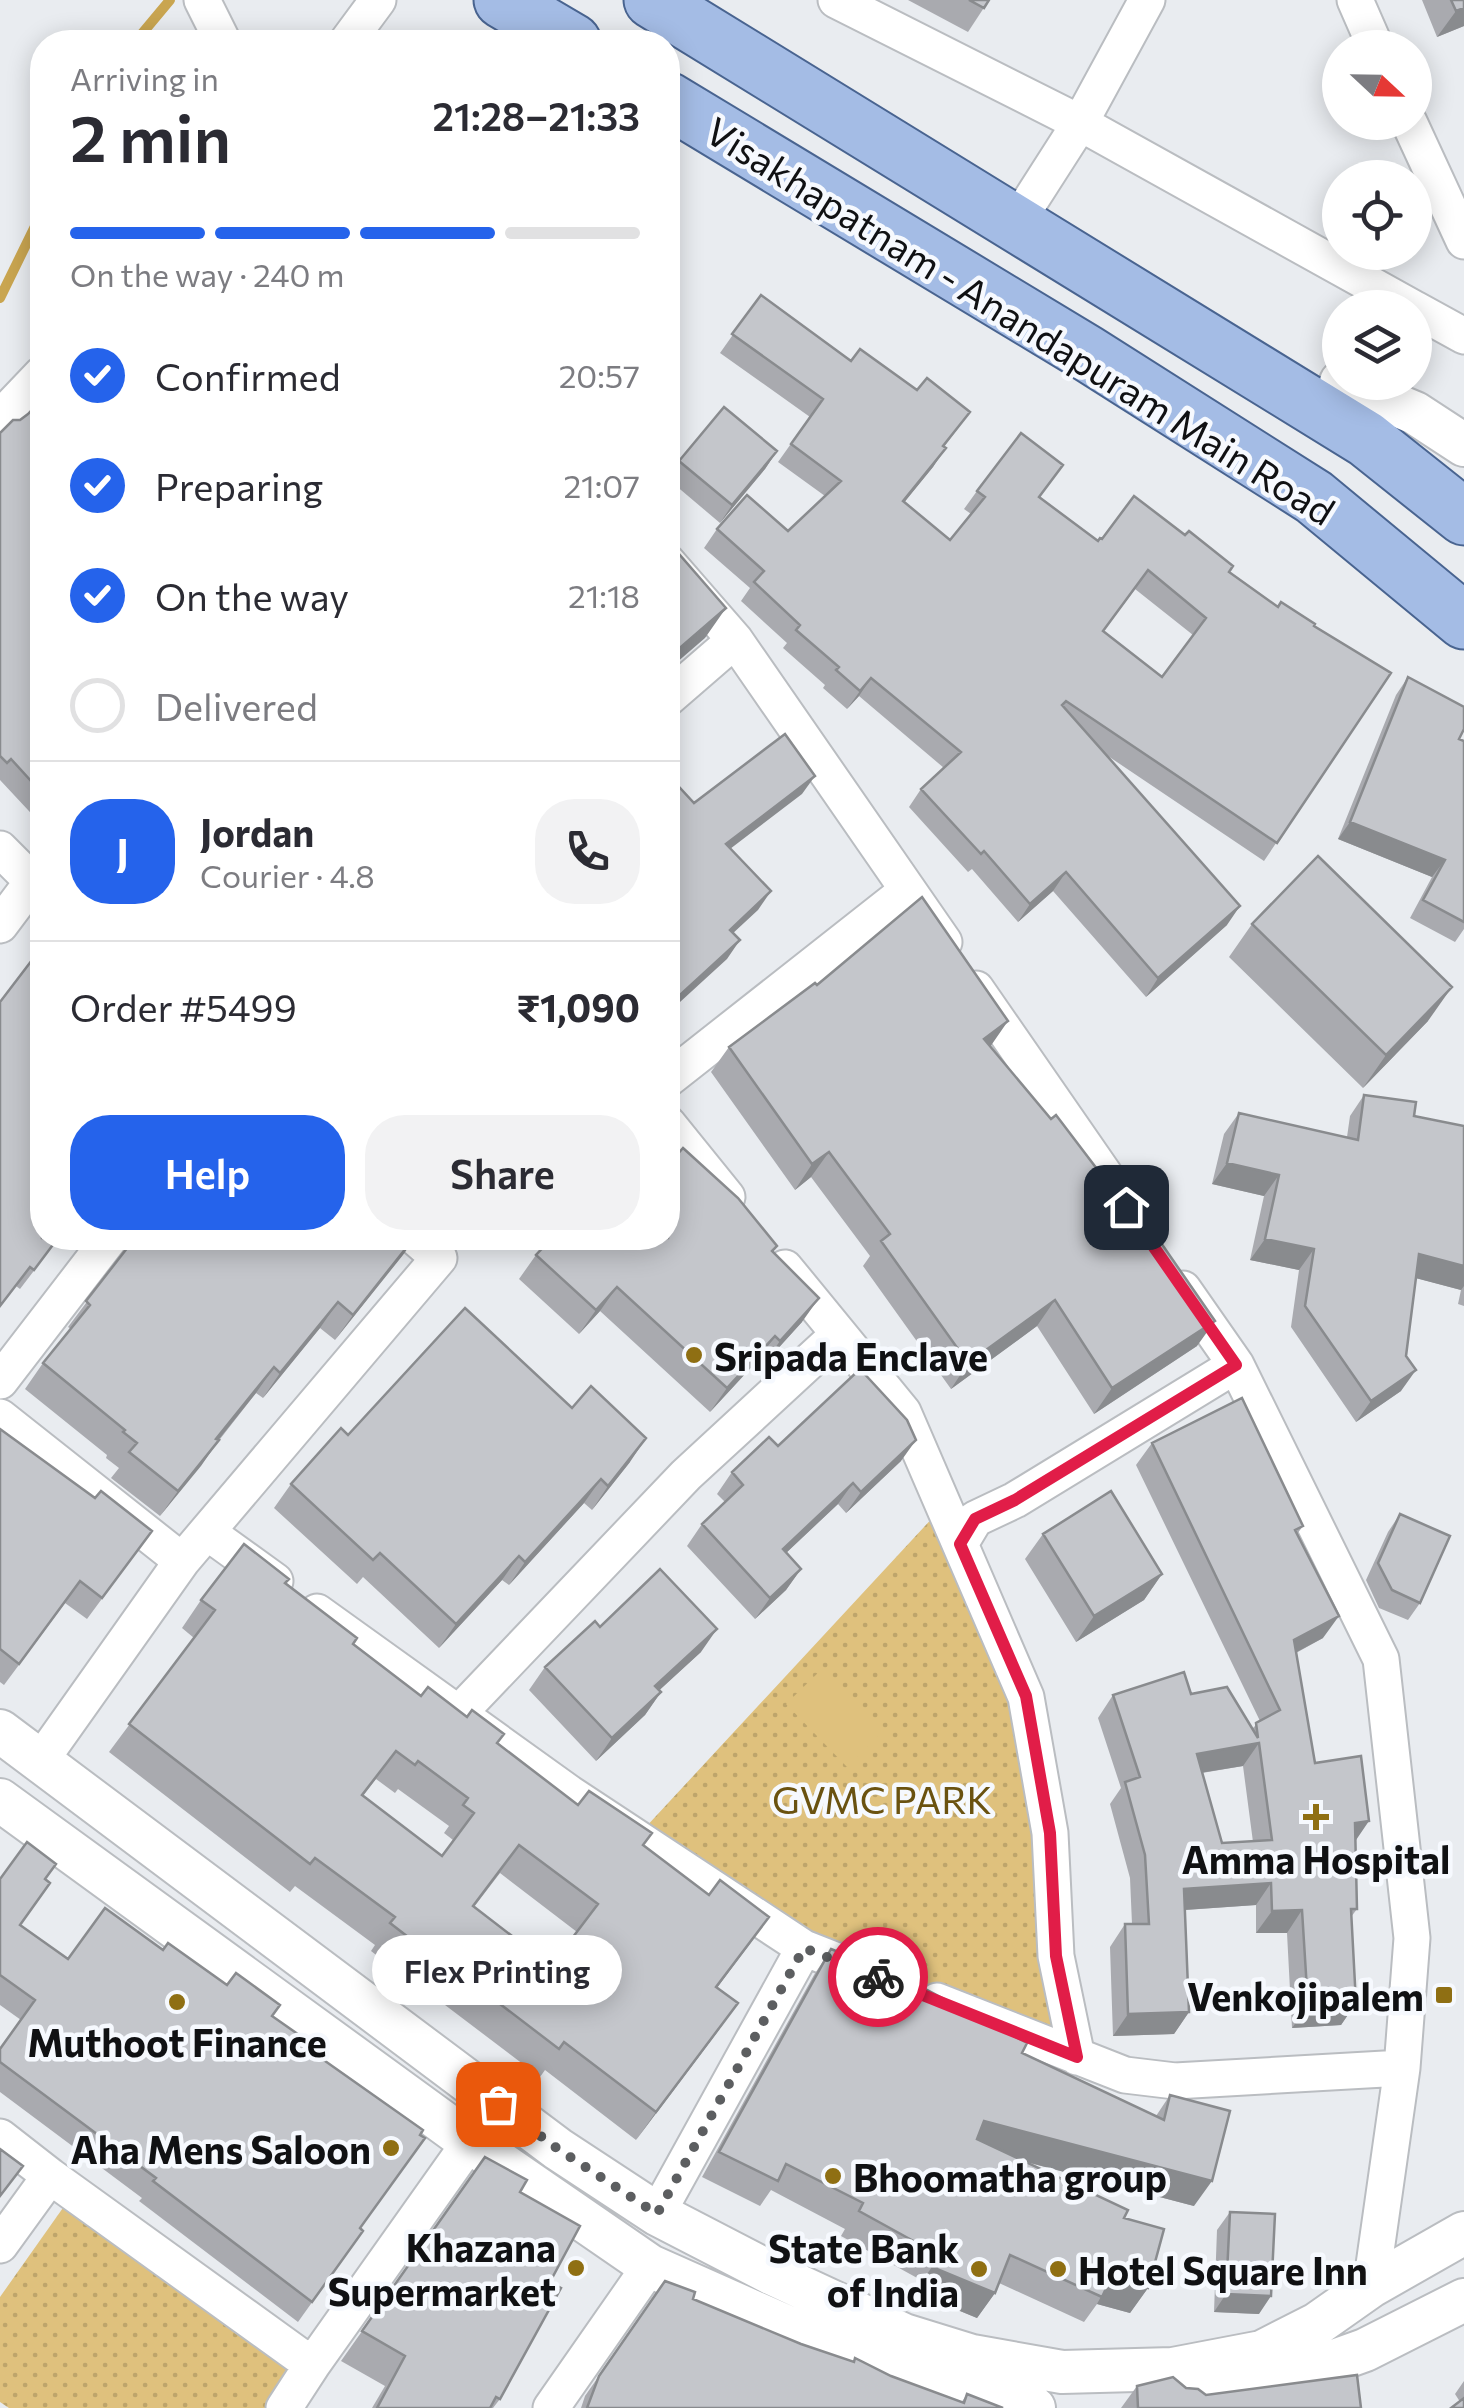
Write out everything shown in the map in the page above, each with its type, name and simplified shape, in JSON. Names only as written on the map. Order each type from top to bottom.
[{"type":"main road","points":[[502,0],[553,30]]},
{"type":"main road","name":"Visakhapatnam - Anandapuram Main Road","points":[[652,0],[1366,439],[1464,517]]},
{"type":"main road","name":"Visakhapatnam - Anandapuram Main Road","points":[[680,107],[1087,353],[1314,497],[1464,622]]},
{"type":"street","points":[[356,30],[378,0]]},
{"type":"street","points":[[836,0],[1080,123],[1382,290]]},
{"type":"street","points":[[1016,223],[1080,123],[1147,0]]},
{"type":"street","points":[[1356,0],[1368,30]]},
{"type":"street","points":[[202,1],[216,30]]},
{"type":"street","points":[[1417,140],[1464,240]]},
{"type":"street","points":[[1432,318],[1464,336]]},
{"type":"street","points":[[1210,342],[1322,376]]},
{"type":"street","points":[[0,418],[30,387]]},
{"type":"street","points":[[1384,400],[1416,413],[1464,445]]},
{"type":"street","points":[[680,578],[735,640],[1236,1365],[1380,1659],[1412,1938],[1402,2068],[1372,2286]]},
{"type":"street","points":[[680,688],[735,640]]},
{"type":"street","points":[[0,849],[30,878]]},
{"type":"street","points":[[680,1070],[908,890]]},
{"type":"street","points":[[0,925],[30,894]]},
{"type":"street","points":[[680,1139],[903,1412],[1026,1696],[1050,1833],[1056,1956],[1077,2057]]},
{"type":"street","points":[[0,1382],[101,1250]]},
{"type":"street","points":[[435,1250],[182,1560],[41,1760],[2,1807],[650,2266],[891,2372],[1034,2408]]},
{"type":"street","points":[[458,1714],[686,1475],[838,1334]]},
{"type":"street","points":[[960,1544],[975,1519],[1015,1500],[1236,1365]]},
{"type":"street","points":[[0,1417],[182,1560]]},
{"type":"street","points":[[206,1532],[568,1793],[804,1948],[1126,2075],[1175,2081],[1402,2068]]},
{"type":"street","points":[[0,1731],[528,2126],[657,2214],[904,2336],[972,2356],[1062,2372],[1173,2369],[1262,2352],[1318,2324],[1372,2286],[1464,2234]]},
{"type":"street","points":[[657,2214],[804,1948]]},
{"type":"street","points":[[0,2137],[312,2364]]},
{"type":"street","points":[[284,2408],[470,2142]]},
{"type":"street","points":[[0,2246],[50,2176]]},
{"type":"street","points":[[551,2408],[650,2266]]},
{"type":"street","points":[[1164,2408],[1251,2391],[1365,2350],[1464,2300]]},
{"type":"green space","name":"GVMC PARK","points":[[937,1513],[1018,1695],[1068,2047],[834,1947],[644,1829]]},
{"type":"green space","points":[[823,1668],[884,1731],[847,1767],[786,1704]]},
{"type":"green space","points":[[65,2205],[295,2369],[268,2408],[9,2408],[0,2402],[0,2297]]},
{"type":"building","points":[[969,0],[989,0],[984,8]]},
{"type":"building","points":[[1451,0],[1464,0],[1464,8],[1456,11]]},
{"type":"building","points":[[761,295],[851,361],[860,349],[917,390],[927,378],[970,412],[903,501],[950,540],[985,497],[977,491],[1021,433],[1063,465],[1039,497],[1098,541],[1134,496],[1185,535],[1189,531],[1233,566],[1229,572],[1278,607],[1281,602],[1391,673],[1277,843],[1066,701],[1062,705],[1240,906],[1158,978],[1066,872],[1030,904],[984,851],[981,854],[921,789],[961,752],[871,678],[860,691],[836,670],[839,667],[796,630],[800,625],[754,582],[764,571],[717,529],[747,495],[788,531],[841,481],[791,444],[823,399],[732,334]],"holes":[[[1148,570],[1206,618],[1162,677],[1103,631]]]},
{"type":"building","points":[[724,407],[777,451],[732,505],[680,460]]},
{"type":"building","points":[[28,414],[30,780],[11,759],[7,763],[0,756],[0,433],[13,420]]},
{"type":"building","points":[[680,555],[726,608],[680,648]]},
{"type":"building","points":[[1408,677],[1464,707],[1464,729],[1459,739],[1464,741],[1464,922],[1423,900],[1445,860],[1350,822]]},
{"type":"building","points":[[785,734],[815,776],[726,844],[771,891],[730,930],[740,940],[680,995],[680,788],[694,803]]},
{"type":"building","points":[[1318,856],[1452,987],[1386,1055],[1252,924]]},
{"type":"building","points":[[922,897],[1008,1021],[984,1039],[1051,1119],[1056,1115],[1113,1190],[1121,1185],[1215,1321],[1112,1388],[1055,1300],[968,1363],[881,1241],[890,1234],[829,1152],[812,1164],[729,1047],[817,985]]},
{"type":"building","points":[[30,963],[30,1250],[49,1250],[34,1270],[30,1267],[0,1306],[0,1002]]},
{"type":"building","points":[[1364,1095],[1416,1102],[1414,1116],[1464,1126],[1464,1266],[1419,1254],[1406,1356],[1416,1370],[1371,1401],[1305,1306],[1314,1249],[1265,1239],[1279,1175],[1227,1163],[1239,1113],[1358,1140]]},
{"type":"building","points":[[683,1148],[738,1198],[777,1246],[772,1251],[819,1298],[780,1341],[775,1336],[727,1388],[617,1287],[596,1310],[536,1255],[541,1250],[680,1250]]},
{"type":"building","points":[[126,1250],[404,1250],[353,1315],[338,1302],[280,1373],[274,1367],[178,1491],[129,1452],[137,1443],[125,1430],[43,1363],[90,1305],[86,1301]]},
{"type":"building","points":[[465,1308],[572,1408],[591,1386],[646,1438],[608,1486],[601,1479],[525,1562],[519,1556],[456,1624],[380,1553],[373,1560],[291,1484],[341,1428],[348,1435]]},
{"type":"building","points":[[860,1369],[907,1420],[916,1440],[861,1492],[853,1483],[783,1549],[801,1569],[770,1598],[702,1524],[743,1485],[732,1472],[769,1437],[778,1446]]},
{"type":"building","points":[[1242,1398],[1303,1526],[1295,1530],[1339,1616],[1294,1640],[1315,1763],[1361,1756],[1369,1821],[1355,1823],[1357,1909],[1351,1909],[1356,2003],[1308,2006],[1302,1910],[1272,1911],[1271,1883],[1184,1889],[1189,2012],[1128,2014],[1125,1924],[1149,1924],[1145,1855],[1125,1782],[1140,1777],[1113,1695],[1184,1672],[1191,1694],[1227,1687],[1258,1738],[1256,1723],[1280,1710],[1152,1443]],"holes":[[[1259,1743],[1272,1840],[1222,1843],[1197,1754]]]},
{"type":"building","points":[[0,1429],[95,1498],[101,1491],[152,1531],[102,1598],[80,1581],[19,1664],[0,1649]]},
{"type":"building","points":[[1111,1491],[1162,1574],[1094,1616],[1043,1534]]},
{"type":"building","points":[[1400,1514],[1450,1536],[1420,1603],[1392,1590],[1378,1563]]},
{"type":"building","points":[[244,1544],[289,1579],[285,1583],[357,1638],[353,1644],[421,1696],[428,1687],[467,1717],[472,1710],[504,1734],[497,1743],[578,1805],[589,1791],[652,1833],[643,1845],[709,1895],[720,1880],[769,1917],[716,1987],[738,2003],[656,2112],[564,2042],[559,2049],[434,1957],[390,1923],[395,1917],[315,1858],[310,1864],[129,1724],[215,1610],[201,1600]],"holes":[[[396,1751],[415,1765],[418,1761],[468,1798],[463,1805],[474,1813],[442,1856],[362,1795]],[[519,1845],[598,1904],[551,1966],[473,1906]]]},
{"type":"building","points":[[660,1569],[717,1629],[655,1686],[661,1692],[612,1738],[545,1667],[595,1621],[600,1627]]},
{"type":"building","points":[[27,1842],[56,1864],[45,1879],[50,1883],[20,1925],[68,1959],[105,1908],[163,1950],[168,1943],[227,1985],[236,1973],[280,2005],[272,2016],[322,2051],[318,2056],[423,2130],[420,2135],[425,2138],[312,2302],[153,2181],[156,2178],[0,2062],[0,2049],[35,2000],[0,1975],[0,1879]]},
{"type":"building","points":[[831,1949],[912,1982],[1027,2043],[1022,2053],[1164,2120],[1170,2095],[1230,2111],[1212,2181],[984,2121],[977,2139],[1128,2210],[1124,2218],[1164,2229],[1148,2288],[1111,2278],[1102,2297],[1010,2255],[995,2293],[932,2267],[937,2254],[859,2211],[863,2203],[786,2164],[778,2181],[719,2152]]},
{"type":"building","points":[[0,2149],[23,2166],[0,2196]]},
{"type":"building","points":[[485,2157],[527,2180],[520,2192],[580,2226],[550,2282],[561,2288],[500,2399],[496,2397],[490,2408],[377,2408],[405,2356],[362,2331]]},
{"type":"building","points":[[1230,2212],[1275,2214],[1271,2296],[1226,2294]]},
{"type":"building","points":[[665,2281],[695,2292],[693,2299],[801,2344],[854,2362],[855,2358],[964,2403],[967,2394],[1003,2408],[587,2408],[599,2376]]},
{"type":"building","points":[[1357,2375],[1361,2408],[1138,2408],[1137,2386],[1173,2377],[1186,2388],[1198,2389],[1206,2395]]},
{"type":"building","points":[[1464,2398],[1464,2408],[1451,2408]]},
{"type":"waterway","points":[[145,30],[170,0]]},
{"type":"waterway","points":[[0,298],[30,237]]},
{"type":"way so far","points":[[498,2104],[657,2214],[804,1948],[878,1977]]},
{"type":"place","name":"Sripada Enclave","points":[[694,1355]]},
{"type":"place","name":"Amma Hospital","points":[[1316,1817]]},
{"type":"place","name":"Venkojipalem","points":[[1444,1995]]},
{"type":"place","name":"Muthoot Finance","points":[[177,2002]]},
{"type":"place","name":"Flex Printing","points":[[498,2104]]},
{"type":"place","name":"Aha Mens Saloon","points":[[391,2148]]},
{"type":"place","name":"Bhoomatha group","points":[[833,2176]]},
{"type":"place","name":"Khazana Supermarket","points":[[576,2268]]},
{"type":"place","name":"State Bank of India","points":[[979,2269]]},
{"type":"place","name":"Hotel Square Inn","points":[[1058,2269]]},
{"type":"route","points":[[878,1977],[1077,2057],[1056,1956],[1050,1833],[1026,1696],[960,1544],[975,1519],[1015,1500],[1236,1365],[1126,1207]]}]
